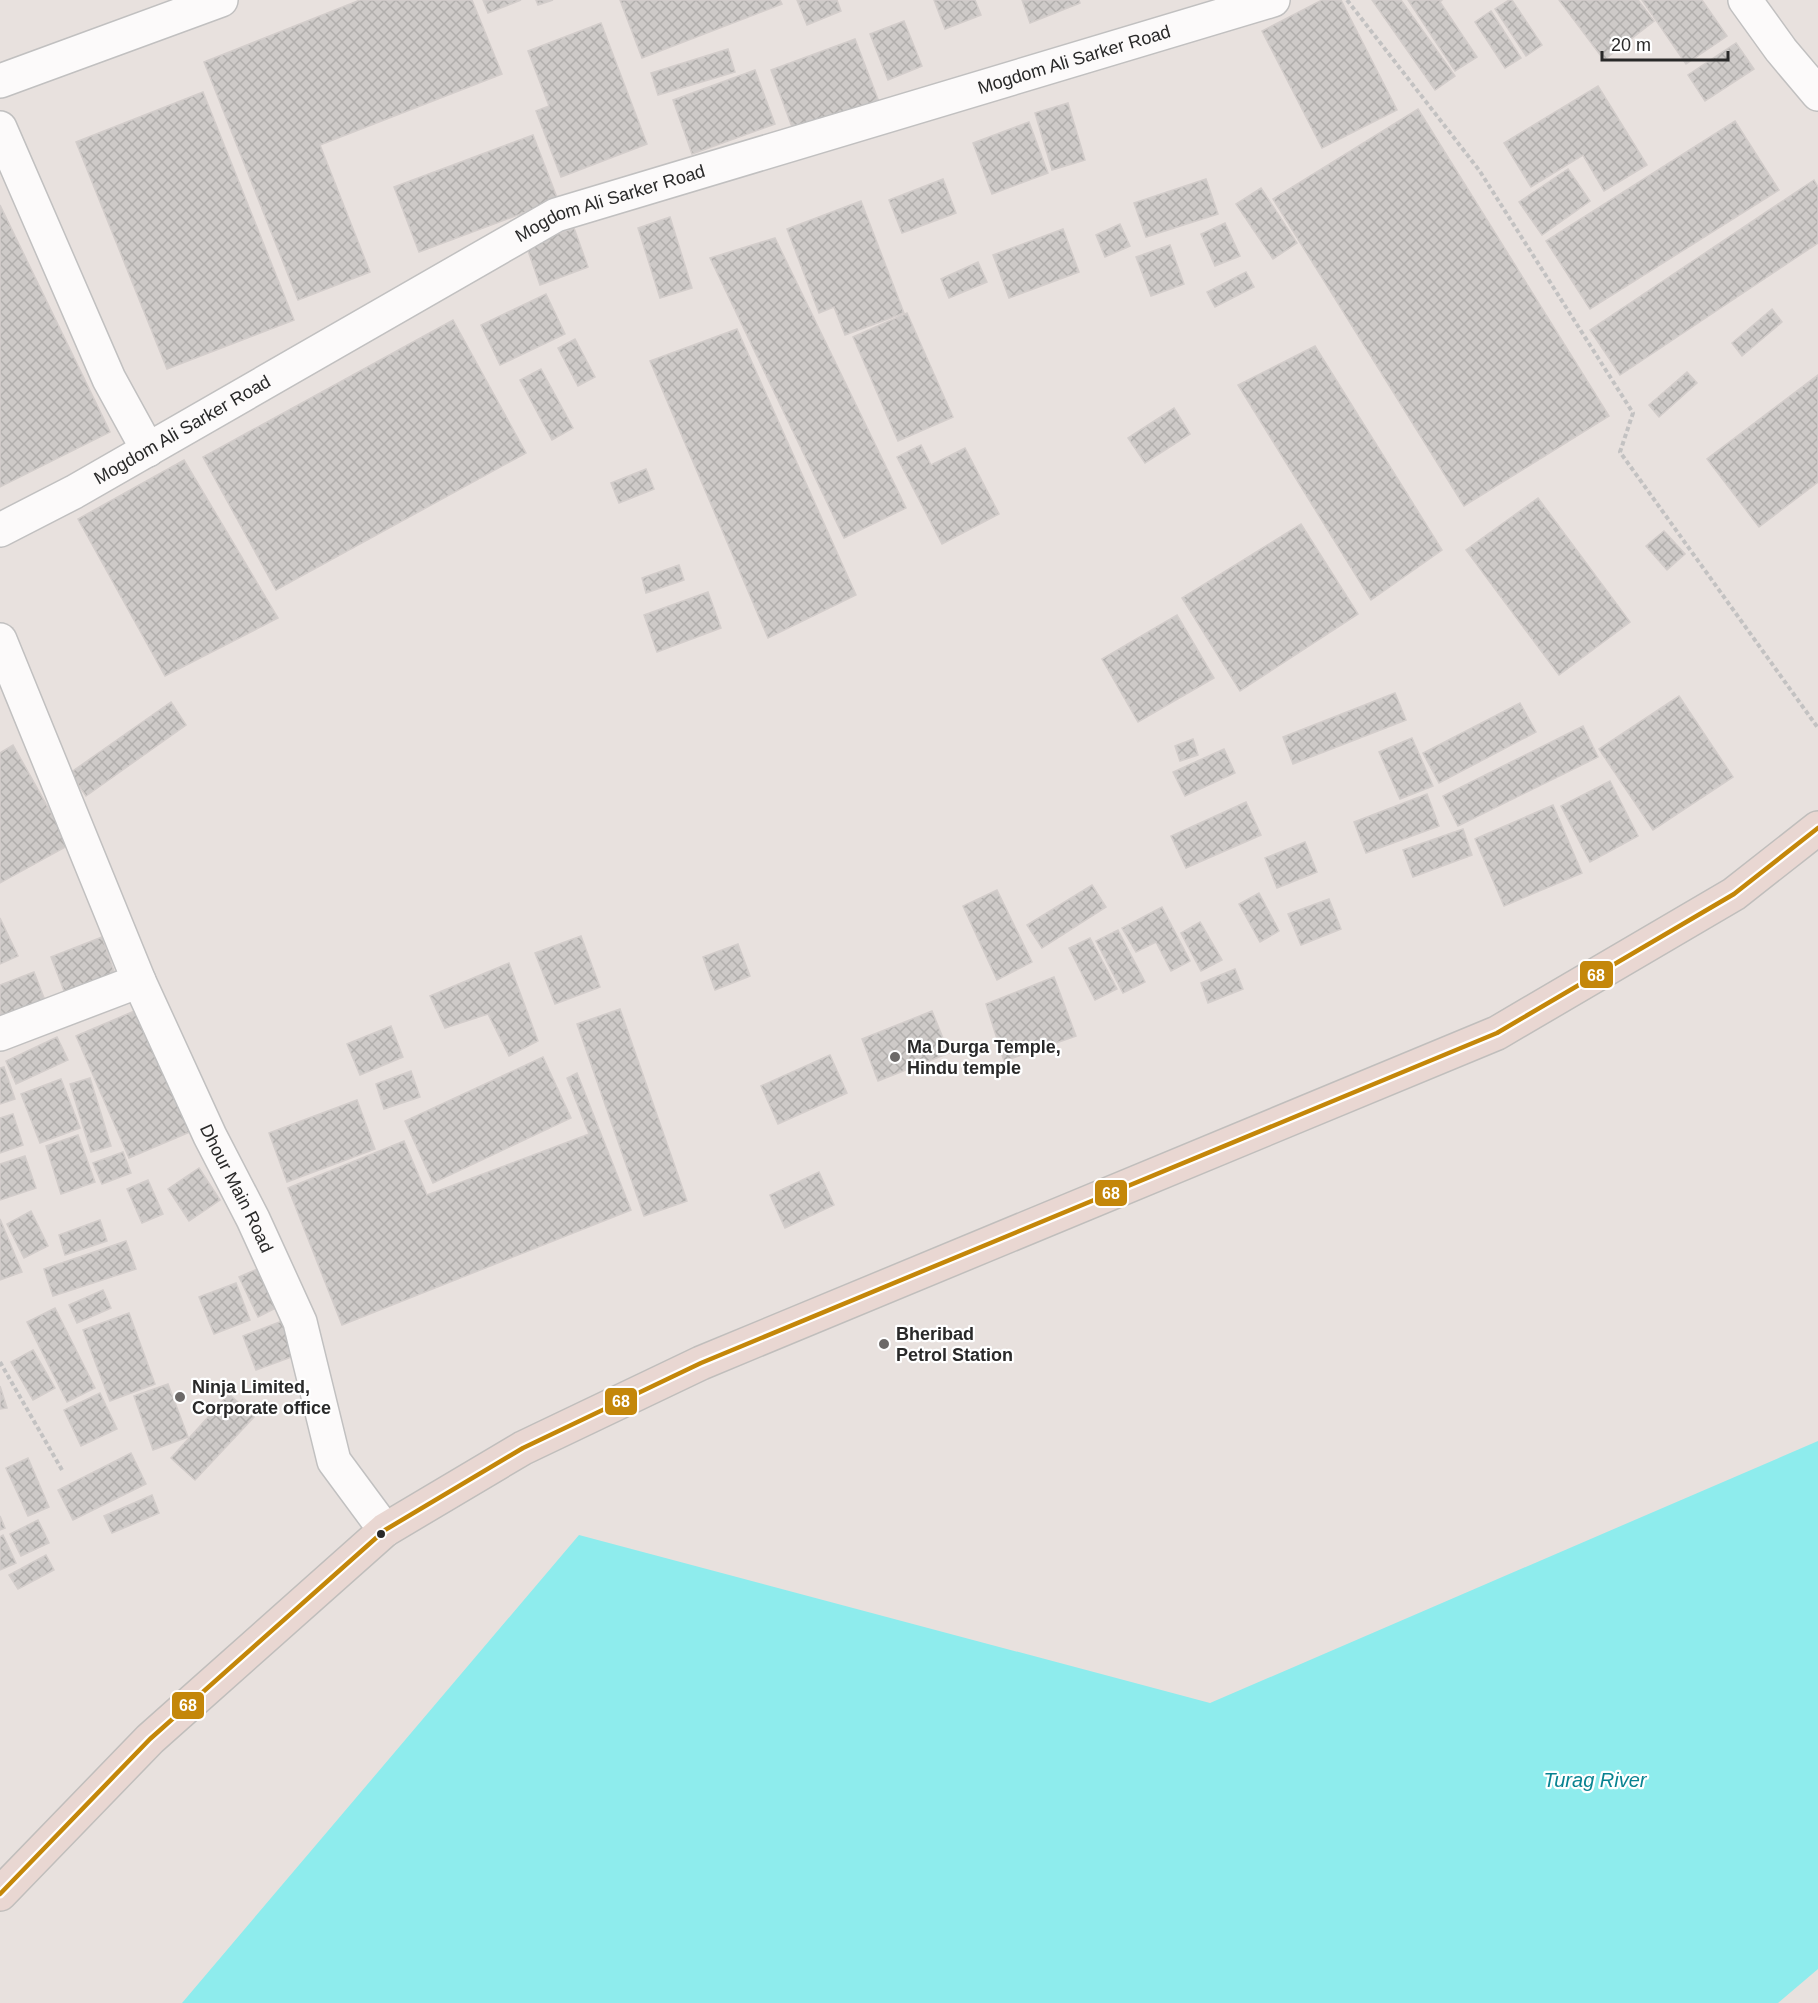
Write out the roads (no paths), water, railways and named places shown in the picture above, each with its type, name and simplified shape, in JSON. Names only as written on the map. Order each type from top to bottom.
[{"type":"highway","points":[[0,1893],[150,1739],[385,1530],[523,1448],[700,1363],[1497,1032],[1734,894],[1818,828]]},
{"type":"street","points":[[0,81],[221,0]]},
{"type":"street","name":"Mogdom Ali Sarker Road","points":[[0,530],[74,492],[556,215],[1273,0]]},
{"type":"street","points":[[1745,0],[1781,50],[1818,94]]},
{"type":"street","points":[[0,128],[109,378],[148,450]]},
{"type":"street","name":"Dhour Main Road","points":[[0,640],[140,981],[210,1136],[253,1219],[300,1322],[334,1461],[385,1530]]},
{"type":"street","points":[[0,1034],[140,981]]},
{"type":"water","name":"Turag River","points":[[1818,1441],[1818,1969],[1778,2003],[182,2003],[579,1535],[1210,1703]]},
{"type":"place","name":"Ma Durga Temple, Hindu temple","points":[[895,1057]]},
{"type":"place","name":"Bheribad Petrol Station","points":[[884,1344]]},
{"type":"place","name":"Ninja Limited, Corporate office","points":[[180,1397]]}]
